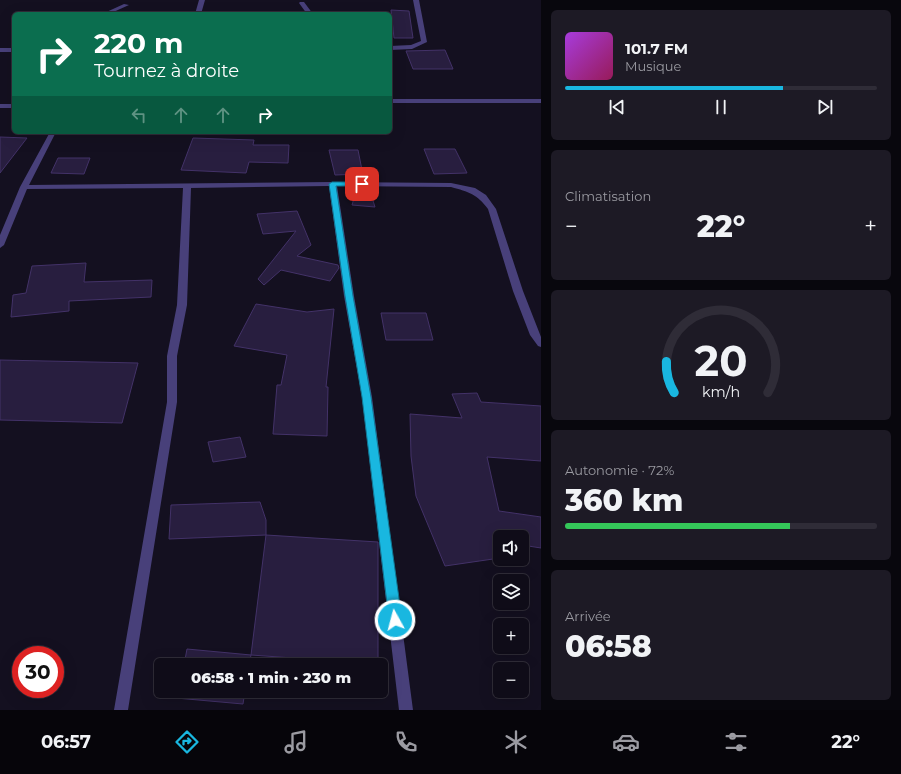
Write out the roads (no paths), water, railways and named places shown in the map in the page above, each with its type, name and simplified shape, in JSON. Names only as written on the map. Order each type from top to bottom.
[{"type":"street","points":[[199,12],[202,0]]},
{"type":"street","points":[[392,48],[409,48],[424,42],[416,0]]},
{"type":"street","points":[[302,3],[309,12]]},
{"type":"street","points":[[110,12],[126,5]]},
{"type":"street","points":[[0,50],[12,50]]},
{"type":"street","points":[[392,101],[541,101]]},
{"type":"street","points":[[0,106],[12,106]]},
{"type":"street","points":[[0,245],[24,187],[52,134]]},
{"type":"street","points":[[24,187],[332,184],[451,185],[472,190],[483,197],[492,209],[518,291],[535,335],[541,344]]},
{"type":"street","points":[[332,184],[369,413],[406,710]]},
{"type":"street","points":[[121,710],[172,402],[172,356],[182,305],[187,186]]}]
